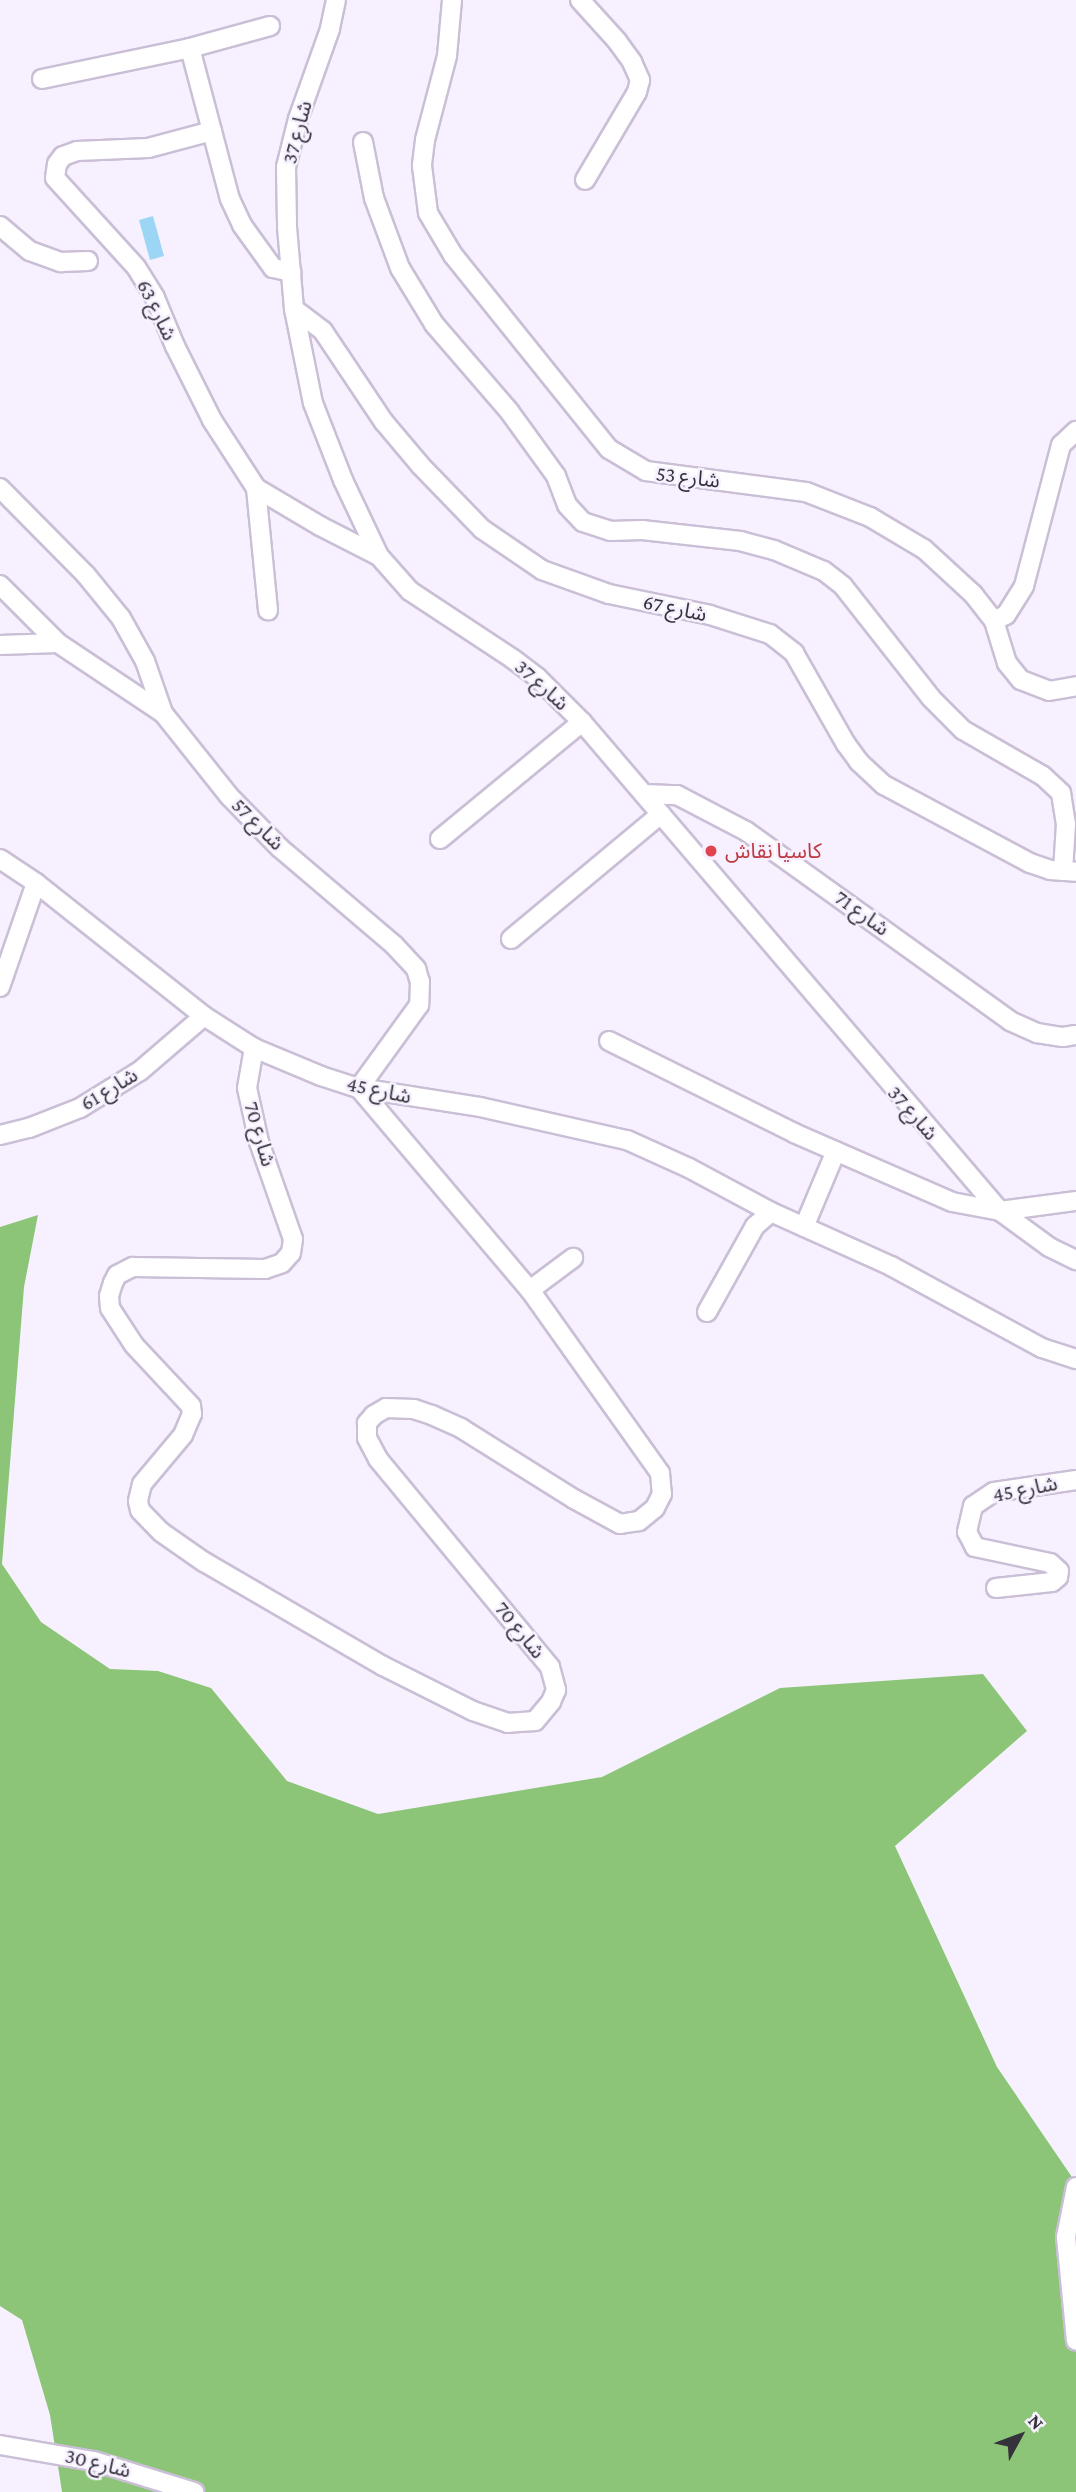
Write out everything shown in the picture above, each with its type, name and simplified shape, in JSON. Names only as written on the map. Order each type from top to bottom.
[{"type":"street","name":"شارع 37","points":[[336,0],[330,29],[298,119],[286,167],[294,309],[313,403],[342,480],[379,556],[410,591],[513,659],[582,722],[1000,1211],[1049,1247],[1076,1260]]},
{"type":"street","name":"شارع 53","points":[[452,0],[447,56],[425,140],[422,166],[428,213],[453,255],[609,449],[646,471],[806,492],[870,517],[924,549],[973,594],[994,621],[1007,663],[1021,680],[1049,691],[1076,686]]},
{"type":"street","points":[[580,0],[617,41],[632,62],[639,80],[637,92],[585,180]]},
{"type":"street","points":[[43,79],[190,48],[270,26]]},
{"type":"street","points":[[190,48],[230,199],[242,225],[273,268],[292,272]]},
{"type":"street","name":"شارع 63","points":[[212,131],[148,148],[77,151],[63,156],[57,164],[55,178],[136,267],[155,298],[212,420],[256,488],[320,526],[379,556]]},
{"type":"street","points":[[363,142],[374,198],[400,268],[434,324],[509,411],[556,476],[567,505],[583,522],[610,531],[642,530],[740,541],[774,550],[824,570],[843,586],[931,698],[963,730],[1043,776],[1062,793],[1069,872]]},
{"type":"street","points":[[0,226],[30,251],[61,262],[88,261]]},
{"type":"street","name":"شارع 67","points":[[294,309],[323,331],[384,422],[421,466],[482,529],[542,570],[586,586],[770,634],[794,653],[831,721],[870,774],[925,809],[983,840],[1030,863],[1069,872]]},
{"type":"street","points":[[994,621],[1006,615],[1024,586],[1061,445],[1076,431]]},
{"type":"street","points":[[0,488],[86,575],[121,618],[145,661],[163,713]]},
{"type":"street","points":[[256,488],[268,610]]},
{"type":"street","name":"شارع 57","points":[[0,585],[58,643],[163,713],[238,805],[280,848],[394,945],[416,969],[420,982],[419,1004],[359,1088]]},
{"type":"street","points":[[0,645],[58,643]]},
{"type":"street","points":[[440,839],[582,722]]},
{"type":"street","name":"شارع 71","points":[[644,794],[677,795],[746,831],[1010,1021],[1037,1033],[1063,1037],[1076,1035]]},
{"type":"street","points":[[512,939],[661,814]]},
{"type":"street","name":"شارع 45","points":[[0,859],[36,883],[204,1016],[254,1048],[321,1076],[359,1088],[480,1107],[627,1140],[689,1168],[771,1212],[891,1266],[1042,1348],[1076,1359]]},
{"type":"street","points":[[0,987],[36,883]]},
{"type":"street","name":"شارع 61","points":[[0,1135],[29,1128],[80,1108],[140,1071],[204,1016]]},
{"type":"street","points":[[609,1041],[794,1133],[952,1202],[1000,1211],[1076,1201]]},
{"type":"street","name":"شارع 70","points":[[254,1048],[247,1088],[259,1142],[291,1232],[291,1253],[282,1263],[265,1269],[133,1267],[117,1275],[109,1296],[110,1308],[134,1345],[191,1406],[192,1414],[183,1435],[142,1484],[138,1501],[140,1510],[161,1532],[204,1562],[268,1596],[383,1666],[473,1711],[508,1723],[535,1721],[551,1702],[556,1690],[550,1667],[378,1459],[365,1433],[370,1419],[380,1410],[397,1407],[414,1409],[461,1428],[613,1521],[628,1524],[650,1514],[663,1494],[660,1474],[530,1290],[359,1088]]},
{"type":"street","points":[[804,1227],[836,1151]]},
{"type":"street","points":[[707,1312],[754,1226],[771,1212]]},
{"type":"street","points":[[530,1290],[573,1258]]},
{"type":"street","name":"شارع 45","points":[[996,1588],[1052,1582],[1058,1577],[1059,1571],[1050,1563],[975,1547],[967,1531],[973,1506],[994,1492],[1076,1480]]},
{"type":"street","points":[[1076,2188],[1066,2237],[1076,2341]]},
{"type":"street","name":"شارع 30","points":[[0,2445],[94,2461],[194,2492]]},
{"type":"green space","points":[[38,1215],[24,1287],[2,1564],[41,1622],[110,1669],[158,1671],[211,1688],[287,1781],[378,1814],[602,1777],[780,1688],[983,1674],[1027,1731],[895,1846],[997,2067],[1076,2183],[1076,2492],[62,2492],[50,2415],[22,2320],[0,2306],[0,1227]]},
{"type":"water","points":[[153,216],[164,256],[150,260],[139,220]]},
{"type":"place","name":"كاسيا نقاش","points":[[711,851]]}]
